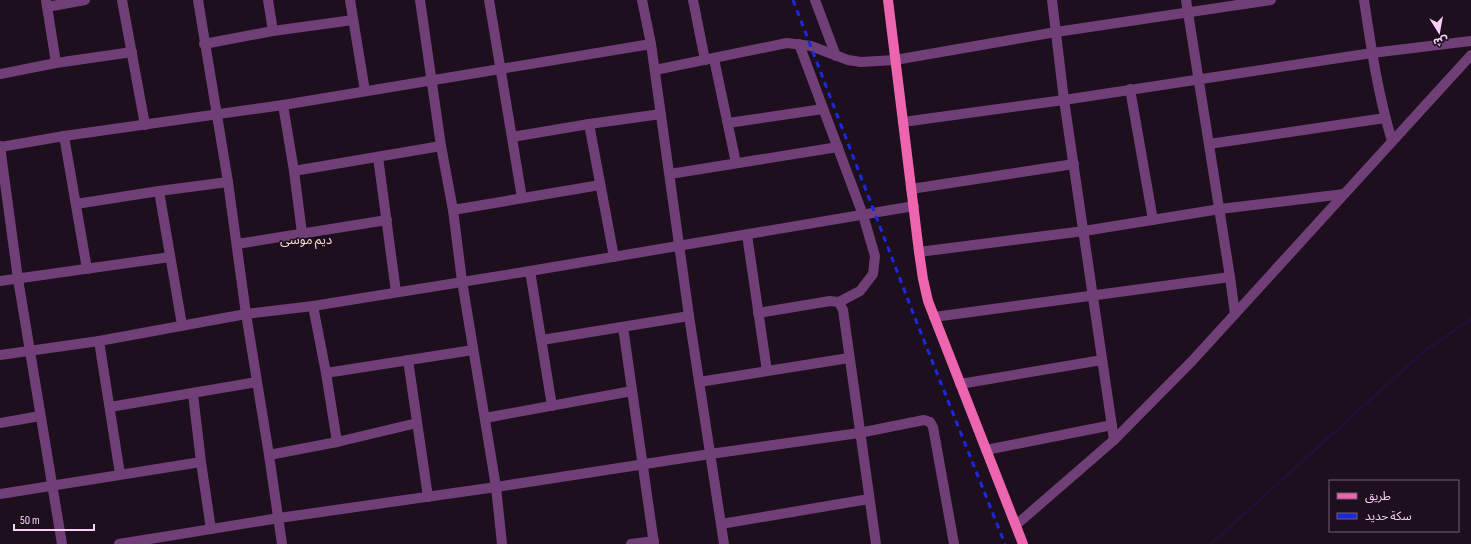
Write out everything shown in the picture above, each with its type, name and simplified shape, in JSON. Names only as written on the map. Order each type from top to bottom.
[{"type":"main road","points":[[888,0],[923,279],[934,317],[1023,544]]},
{"type":"street","points":[[56,63],[47,3],[85,0]]},
{"type":"street","points":[[122,0],[145,125]]},
{"type":"street","points":[[198,0],[204,44],[228,182],[246,314],[282,544]]},
{"type":"street","points":[[268,0],[274,31]]},
{"type":"street","points":[[350,0],[365,91]]},
{"type":"street","points":[[420,0],[441,146],[453,210],[462,281],[496,487],[502,544]]},
{"type":"street","points":[[489,0],[522,198]]},
{"type":"street","points":[[642,0],[655,70],[689,316],[724,544]]},
{"type":"street","points":[[693,0],[728,124],[736,163]]},
{"type":"street","points":[[815,0],[836,56]]},
{"type":"street","points":[[1052,0],[1064,100],[1114,440]]},
{"type":"street","points":[[1186,0],[1220,209],[1235,314]]},
{"type":"street","points":[[655,70],[710,60],[787,43],[811,46],[848,60],[861,62],[895,60],[1056,32],[1271,0]]},
{"type":"street","points":[[1364,0],[1372,53],[1385,118],[1392,141]]},
{"type":"street","points":[[204,44],[274,31],[353,20]]},
{"type":"street","points":[[903,122],[1064,100],[1198,78],[1372,53],[1471,41]]},
{"type":"street","points":[[62,544],[18,279],[5,212],[0,146],[283,105],[651,44]]},
{"type":"street","points":[[758,313],[830,300],[839,302],[860,291],[873,274],[874,256],[863,215],[799,44]]},
{"type":"street","points":[[0,74],[56,63],[132,52]]},
{"type":"street","points":[[1016,525],[1114,440],[1193,360],[1471,55]]},
{"type":"street","points":[[1130,89],[1153,220]]},
{"type":"street","points":[[283,105],[302,233]]},
{"type":"street","points":[[728,124],[823,109]]},
{"type":"street","points":[[512,137],[661,114]]},
{"type":"street","points":[[1209,144],[1385,118]]},
{"type":"street","points":[[589,124],[614,257]]},
{"type":"street","points":[[64,136],[87,269]]},
{"type":"street","points":[[294,171],[441,146]]},
{"type":"street","points":[[670,174],[838,147]]},
{"type":"street","points":[[378,157],[396,292]]},
{"type":"street","points":[[911,189],[1074,164]]},
{"type":"street","points":[[76,204],[228,182]]},
{"type":"street","points":[[453,210],[600,185]]},
{"type":"street","points":[[159,191],[182,325]]},
{"type":"street","points":[[919,252],[1084,231],[1220,209],[1344,194]]},
{"type":"street","points":[[0,355],[99,341],[246,314],[313,306],[530,271],[914,206]]},
{"type":"street","points":[[237,244],[387,220]]},
{"type":"street","points":[[747,235],[767,371]]},
{"type":"street","points":[[0,281],[170,257]]},
{"type":"street","points":[[530,271],[552,406]]},
{"type":"street","points":[[934,317],[1230,277]]},
{"type":"street","points":[[839,302],[843,310],[859,433],[876,544]]},
{"type":"street","points":[[313,306],[337,442]]},
{"type":"street","points":[[542,340],[689,316]]},
{"type":"street","points":[[624,327],[654,542],[631,544]]},
{"type":"street","points":[[99,341],[120,474]]},
{"type":"street","points":[[326,373],[473,350]]},
{"type":"street","points":[[699,382],[849,358]]},
{"type":"street","points":[[408,360],[428,497]]},
{"type":"street","points":[[960,384],[1102,360]]},
{"type":"street","points":[[110,407],[257,382]]},
{"type":"street","points":[[485,418],[632,391]]},
{"type":"street","points":[[193,394],[211,529]]},
{"type":"street","points":[[0,424],[40,416]]},
{"type":"street","points":[[119,544],[279,518],[859,433],[924,420],[930,422],[933,427],[954,544]]},
{"type":"street","points":[[269,455],[337,442],[417,423]]},
{"type":"street","points":[[986,450],[1112,425]]},
{"type":"street","points":[[0,494],[201,462]]},
{"type":"street","points":[[721,524],[869,500]]},
{"type":"waterway","points":[[1211,544],[1423,352],[1471,319]]},
{"type":"railway","points":[[793,0],[915,318],[1005,544]]},
{"type":"district","name":"ديم موسى","points":[[306,240]]}]
